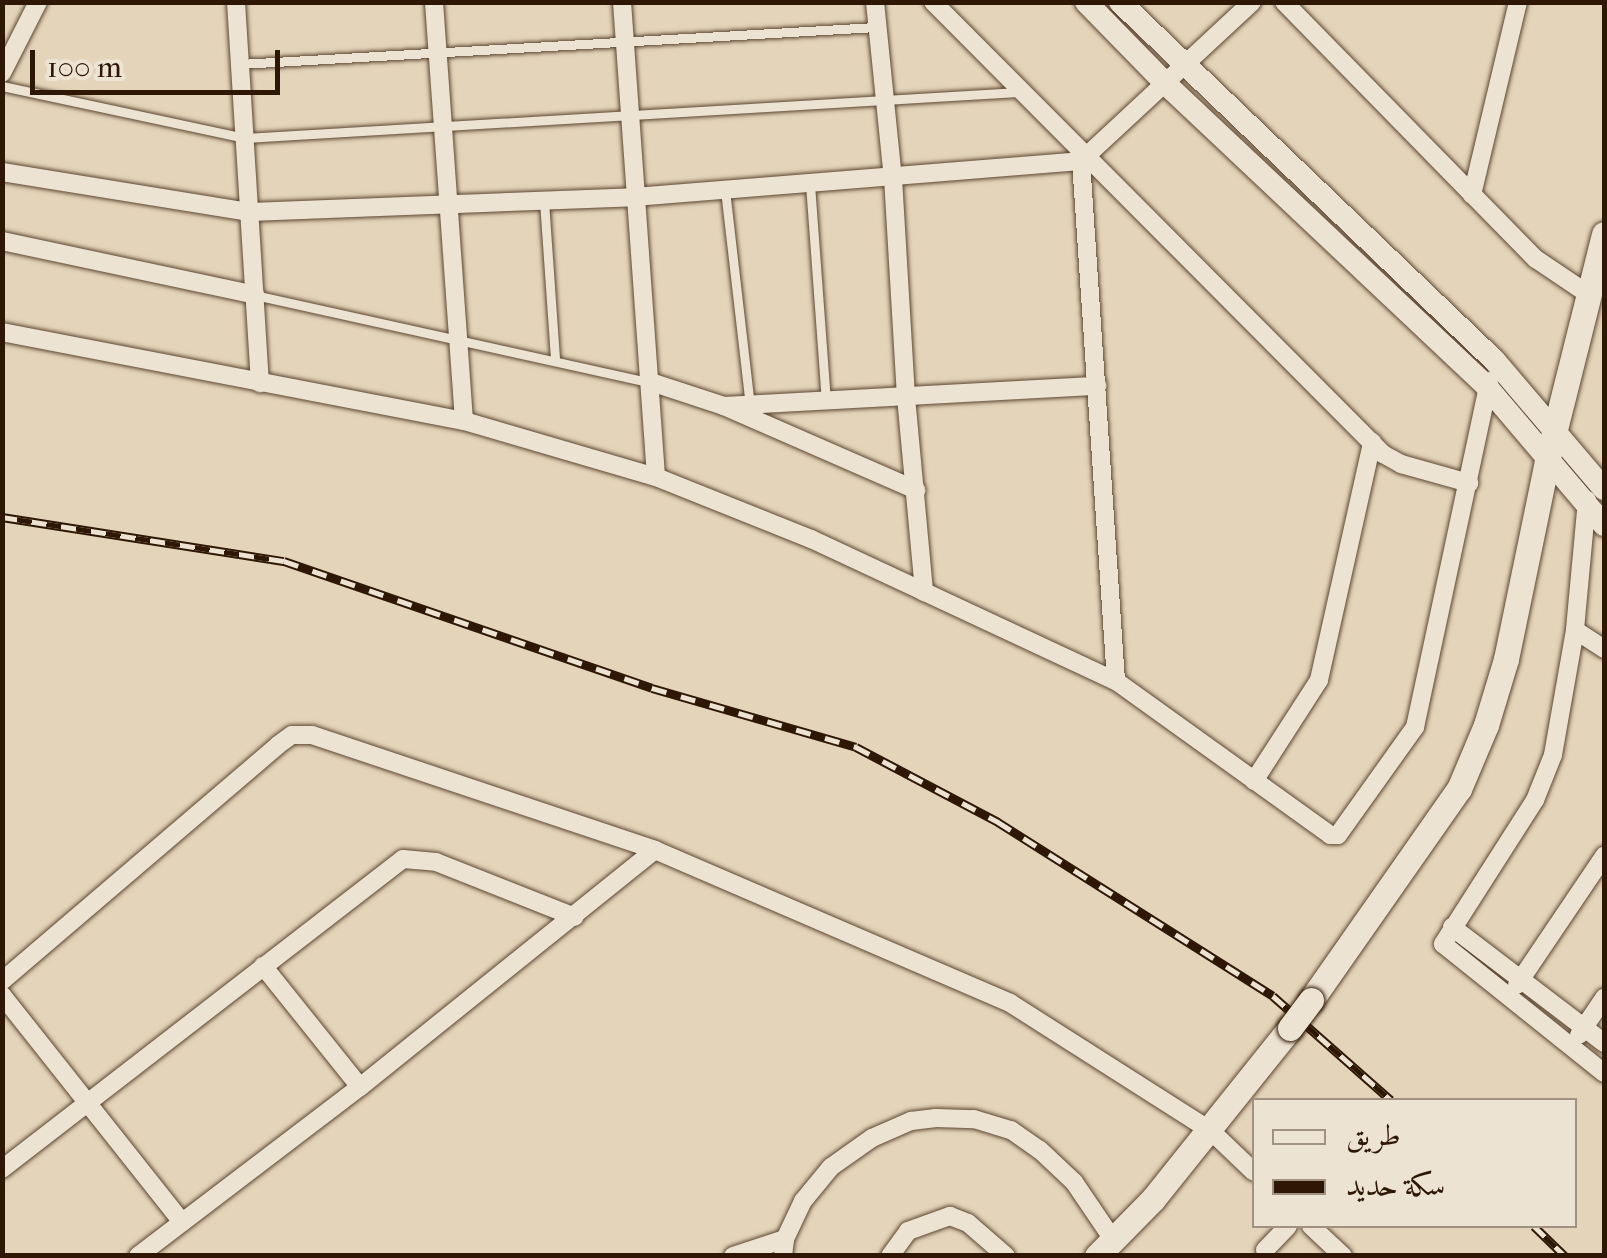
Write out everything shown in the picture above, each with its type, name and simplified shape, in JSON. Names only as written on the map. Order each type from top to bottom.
[{"type":"main road","points":[[1106,1248],[1211,1131],[1290,1028],[1468,770],[1506,659],[1547,461],[1604,234]]},
{"type":"street","points":[[2,73],[38,2]]},
{"type":"street","points":[[236,2],[260,383]]},
{"type":"street","points":[[434,2],[464,422]]},
{"type":"street","points":[[622,2],[656,476]]},
{"type":"street","points":[[875,2],[894,178],[906,396],[924,592]]},
{"type":"street","points":[[934,2],[1084,158],[1372,442],[1401,464],[1468,483]]},
{"type":"street","points":[[1086,2],[1167,85],[1488,388],[1604,526]]},
{"type":"street","points":[[1120,2],[1495,361],[1598,482],[1586,509],[1576,630],[1548,773],[1444,939],[1445,949],[1604,1073]]},
{"type":"street","points":[[2,172],[250,212],[634,197],[894,178],[1084,158],[1252,2]]},
{"type":"street","points":[[1284,2],[1536,259],[1588,294]]},
{"type":"street","points":[[1472,195],[1518,2]]},
{"type":"street","points":[[1084,158],[1116,681]]},
{"type":"street","points":[[2,242],[255,295]]},
{"type":"street","points":[[2,332],[464,422],[656,476],[811,539],[1116,681],[1330,835],[1344,832],[1415,726],[1495,361]]},
{"type":"street","points":[[650,382],[724,406],[916,490]]},
{"type":"street","points":[[724,406],[1097,386]]},
{"type":"street","points":[[1254,781],[1320,680],[1372,442]]},
{"type":"street","points":[[1576,630],[1604,649]]},
{"type":"street","points":[[2,981],[292,735],[312,734],[655,850],[1010,1003],[1211,1131],[1252,1170]]},
{"type":"street","points":[[138,1256],[360,1086],[655,850]]},
{"type":"street","points":[[1508,998],[1604,856]]},
{"type":"street","points":[[2,1169],[403,859],[436,862],[574,917]]},
{"type":"street","points":[[1452,928],[1604,1043]]},
{"type":"street","points":[[263,966],[360,1086]]},
{"type":"street","points":[[2,995],[182,1222]]},
{"type":"street","points":[[1572,1047],[1604,998]]},
{"type":"street","points":[[733,1256],[784,1247],[803,1201],[832,1167],[872,1138],[911,1120],[936,1118],[974,1119],[1010,1130],[1040,1150],[1074,1182],[1106,1248]]},
{"type":"street","points":[[890,1256],[908,1231],[950,1216],[968,1222],[1006,1256]]},
{"type":"street","points":[[1264,1254],[1286,1228]]},
{"type":"street","points":[[1313,1228],[1342,1256]]},
{"type":"lane","points":[[240,64],[878,27]]},
{"type":"lane","points":[[2,86],[245,138],[1023,91]]},
{"type":"lane","points":[[810,184],[826,401]]},
{"type":"lane","points":[[725,190],[750,406]]},
{"type":"lane","points":[[544,201],[556,360]]},
{"type":"lane","points":[[255,295],[650,382]]},
{"type":"railway","points":[[2,517],[284,561],[652,688],[856,747],[998,822],[1273,996],[1389,1098]]},
{"type":"railway","points":[[1536,1228],[1565,1256]]}]
